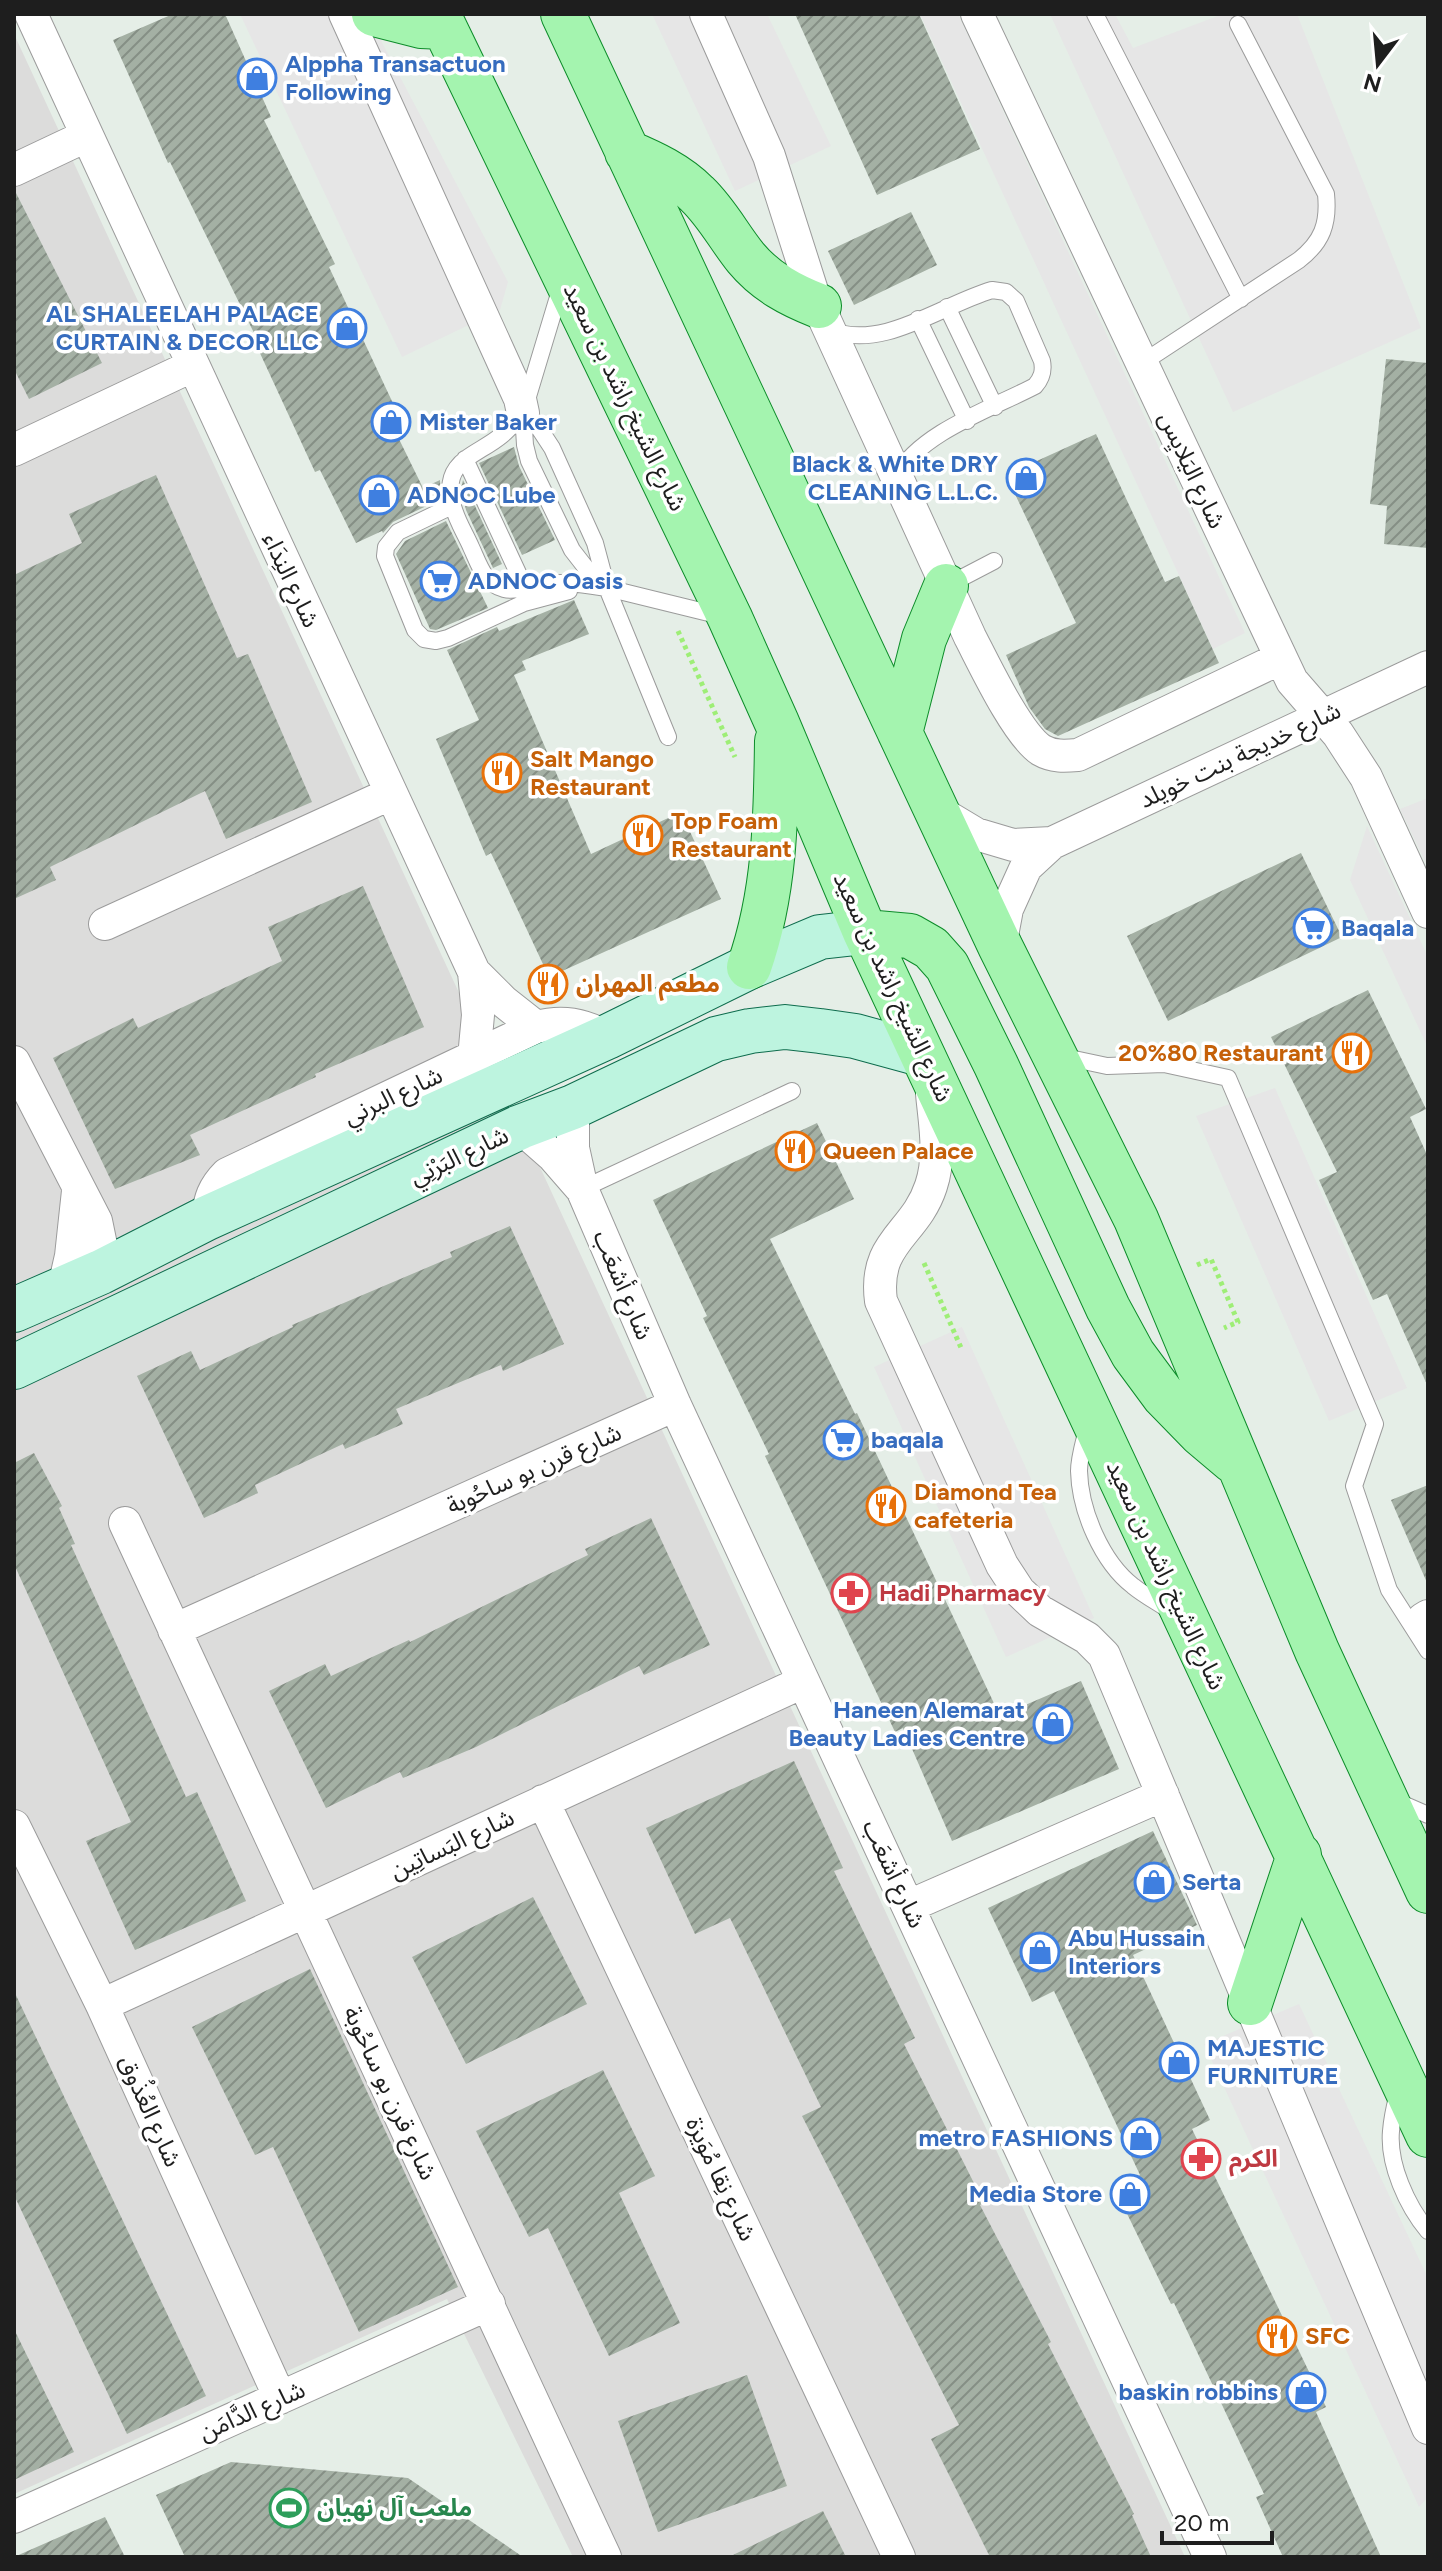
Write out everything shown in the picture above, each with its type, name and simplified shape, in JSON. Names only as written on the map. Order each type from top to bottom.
[{"type":"main road","points":[[374,14],[409,24],[441,20]]},
{"type":"main road","points":[[563,14],[1000,946],[1136,1219],[1317,1651],[1428,1891]]},
{"type":"main road","name":"شارع الشيخ راشد بن سعيد","points":[[441,20],[730,618],[865,932],[1428,2135]]},
{"type":"main road","points":[[627,152],[653,162],[686,184],[715,212],[747,258],[767,279],[823,318]]},
{"type":"main road","points":[[900,733],[926,630],[946,586]]},
{"type":"main road","points":[[749,967],[766,909],[775,848],[777,723]]},
{"type":"main road","points":[[865,932],[910,936],[931,948],[947,966],[990,1051],[1108,1308],[1133,1354],[1164,1396],[1201,1434],[1241,1468]]},
{"type":"main road","points":[[1250,2003],[1299,1855]]},
{"type":"street","name":"شارع النِدَاء","points":[[31,14],[474,972],[503,1001],[536,1027]]},
{"type":"street","points":[[345,14],[484,317],[520,399],[523,413]]},
{"type":"street","points":[[706,14],[769,156],[800,257],[823,318],[970,637],[1033,744],[1054,755],[1078,755],[1281,658]]},
{"type":"street","name":"شارع اليَلايِس","points":[[977,14],[1292,681],[1338,734],[1366,777],[1428,912]]},
{"type":"street","points":[[14,170],[86,136]]},
{"type":"street","points":[[14,450],[192,366]]},
{"type":"street","name":"شارع خديجة بنت خويلد","points":[[1000,946],[1007,909],[1026,867],[1052,843],[1428,667]]},
{"type":"street","points":[[105,924],[390,794]]},
{"type":"street","name":"شارع خديجة بنت خويلد","points":[[936,810],[976,834],[1013,845],[1052,843]]},
{"type":"street","name":"شارع البَرْنِي","points":[[14,1310],[83,1280],[207,1218],[607,1037],[749,967],[820,937],[865,932]]},
{"type":"street","name":"شارع النِدَاء","points":[[474,972],[478,1015],[474,1058]]},
{"type":"street","name":"شارع البرني","points":[[207,1218],[216,1184],[227,1174],[536,1027],[575,1024],[607,1037]]},
{"type":"street","name":"شارع البَرْنِي","points":[[14,1367],[520,1127],[573,1107],[716,1039],[785,1027],[855,1036],[925,1060]]},
{"type":"street","points":[[925,1060],[937,1144],[936,1166],[920,1210],[883,1260],[879,1281],[881,1301],[1002,1565],[1019,1591],[1040,1611],[1087,1638],[1104,1655],[1428,2428]]},
{"type":"street","points":[[14,1062],[96,1221],[103,1255],[83,1280],[97,1300],[93,1309],[14,1349]]},
{"type":"street","name":"شارع أشعَب","points":[[573,1107],[573,1148],[582,1189],[675,1405],[1210,2557]]},
{"type":"street","name":"شارع أشعَب","points":[[520,1127],[553,1156],[582,1189]]},
{"type":"street","name":"شارع قرن بو ساحُوبة","points":[[174,1630],[675,1405]]},
{"type":"street","name":"شارع قرن بو ساحُوبة","points":[[125,1523],[605,2557]]},
{"type":"street","name":"شارع البَساتِين","points":[[102,2005],[803,1682]]},
{"type":"street","points":[[909,1906],[1163,1795]]},
{"type":"street","name":"شارع نِقا مُوَيزة","points":[[543,1801],[899,2557]]},
{"type":"street","name":"شارع العُذُوق","points":[[14,1826],[102,2005],[280,2398]]},
{"type":"street","name":"شارع الدَّامَن","points":[[14,2517],[489,2304]]},
{"type":"lane","points":[[1095,14],[1241,299]]},
{"type":"lane","points":[[1142,363],[1314,248],[1324,232],[1328,213],[1326,194],[1238,24]]},
{"type":"lane","points":[[566,275],[523,413],[529,461],[582,564],[607,588]]},
{"type":"lane","points":[[823,318],[854,337],[868,337],[985,292],[999,290],[1011,296],[1019,307],[1042,361],[1043,374],[1035,386],[917,449],[896,477]]},
{"type":"lane","points":[[947,307],[995,407]]},
{"type":"lane","points":[[918,319],[967,421]]},
{"type":"lane","points":[[523,413],[502,436],[465,459],[451,479],[452,506],[486,578],[508,590],[567,583],[607,588],[730,618]]},
{"type":"lane","points":[[523,413],[535,422],[552,448],[601,557],[607,588],[668,737]]},
{"type":"lane","points":[[465,459],[525,588]]},
{"type":"lane","points":[[452,506],[398,532],[386,547],[387,566],[415,630],[424,639],[436,641],[448,638],[545,596],[607,588]]},
{"type":"lane","points":[[946,586],[994,561]]},
{"type":"lane","points":[[1054,1055],[1107,1066],[1164,1064],[1228,1078],[1375,1424],[1354,1486],[1389,1590],[1428,1651]]},
{"type":"lane","points":[[582,1189],[792,1091]]},
{"type":"lane","points":[[1383,1795],[1428,1815]]},
{"type":"lane","points":[[1401,2075],[1390,2134],[1395,2165],[1406,2195],[1428,2231]]},
{"type":"path","points":[[919,1251],[962,1350]]},
{"type":"shaded area","points":[[240,14],[367,14],[508,282],[500,310],[402,357]]},
{"type":"shaded area","points":[[652,14],[767,14],[831,146],[735,191]]},
{"type":"shaded area","points":[[920,14],[958,14],[1245,633],[1213,649]]},
{"type":"shaded area","points":[[1050,14],[1115,14],[1133,48],[1223,14],[1297,14],[1421,328],[1233,412]]},
{"type":"shaded area","points":[[14,34],[1185,2557],[573,2557],[447,2299],[14,2494]]},
{"type":"shaded area","points":[[1428,798],[1428,868],[1400,809]]},
{"type":"shaded area","points":[[1367,826],[1428,957],[1428,1048],[1350,880]]},
{"type":"shaded area","points":[[1275,1088],[1407,1388],[1329,1421],[1196,1116]]},
{"type":"shaded area","points":[[962,1327],[1094,1618],[1006,1657],[874,1367]]},
{"type":"shaded area","points":[[1299,2004],[1428,2278],[1428,2497],[1419,2507],[1204,2044]]},
{"type":"building","points":[[173,14],[225,14],[271,117],[264,120],[335,264],[329,267],[406,431],[397,435],[423,488],[440,480],[441,499],[393,522],[383,533],[356,543],[320,470],[315,472],[252,336],[255,335],[168,163],[113,40]]},
{"type":"building","points":[[795,14],[919,14],[980,149],[877,195]]},
{"type":"building","points":[[14,189],[102,363],[29,399],[14,369]]},
{"type":"building","points":[[911,212],[937,265],[854,305],[828,251]]},
{"type":"building","points":[[1386,359],[1428,363],[1428,548],[1384,544],[1387,506],[1370,504]]},
{"type":"building","points":[[1096,434],[1165,582],[1179,576],[1219,663],[1058,736],[1045,729],[1029,707],[1006,655],[1076,623],[1006,475]]},
{"type":"building","points":[[514,447],[519,466],[555,540],[522,555],[479,463]]},
{"type":"building","points":[[156,475],[237,658],[248,654],[312,802],[226,839],[205,791],[50,867],[56,880],[14,899],[14,575],[82,543],[69,514]]},
{"type":"building","points":[[463,480],[502,564],[493,568],[466,510],[461,488]]},
{"type":"building","name":"ADNOC Oasis","points":[[446,521],[488,608],[436,630],[430,629],[396,554],[405,541]]},
{"type":"building","points":[[574,600],[589,634],[522,661],[526,670],[514,675],[591,854],[681,812],[721,899],[549,977],[491,853],[486,856],[436,739],[479,720],[447,650],[497,627],[499,631]]},
{"type":"building","points":[[1301,853],[1342,937],[1168,1021],[1127,936]]},
{"type":"building","points":[[363,886],[424,1027],[315,1074],[316,1077],[190,1135],[200,1155],[115,1189],[53,1058],[133,1018],[138,1028],[282,961],[268,927]]},
{"type":"building","points":[[1368,990],[1426,1109],[1410,1117],[1428,1157],[1428,1387],[1387,1294],[1373,1300],[1319,1180],[1337,1172],[1271,1037]]},
{"type":"building","points":[[817,1123],[854,1199],[770,1239],[857,1413],[1000,1716],[1081,1681],[1119,1769],[952,1841],[903,1728],[895,1732],[765,1456],[769,1454],[703,1318],[707,1316],[653,1200]]},
{"type":"building","points":[[510,1226],[564,1344],[503,1371],[501,1365],[396,1409],[403,1424],[345,1449],[343,1444],[255,1485],[258,1493],[204,1518],[137,1376],[191,1351],[200,1370],[292,1325],[452,1257],[450,1252]]},
{"type":"building","points":[[34,1453],[62,1506],[59,1508],[75,1544],[71,1545],[186,1797],[197,1792],[246,1901],[135,1950],[86,1841],[131,1822],[14,1564],[14,1463]]},
{"type":"building","points":[[1428,1485],[1428,1585],[1391,1500]]},
{"type":"building","points":[[651,1518],[710,1645],[644,1675],[639,1666],[476,1747],[403,1778],[400,1772],[326,1808],[269,1691],[325,1664],[331,1676],[410,1642],[588,1555],[585,1549]]},
{"type":"building","points":[[794,1761],[843,1868],[834,1871],[915,2038],[904,2044],[984,2203],[980,2205],[1051,2342],[1048,2344],[1134,2514],[1151,2557],[990,2557],[931,2439],[959,2425],[802,2116],[821,2107],[730,1918],[695,1934],[646,1828]]},
{"type":"building","points":[[1153,1831],[1197,1925],[1133,1955],[1210,2120],[1192,2129],[1326,2407],[1316,2412],[1381,2557],[1283,2557],[1256,2497],[1264,2494],[1174,2303],[1171,2304],[1114,2187],[1140,2175],[1054,1991],[1032,2002],[988,1908]]},
{"type":"building","points":[[533,1897],[587,2004],[466,2064],[412,1957]]},
{"type":"building","points":[[310,1969],[458,2287],[359,2332],[273,2147],[255,2155],[192,2027]]},
{"type":"building","points":[[14,1991],[206,2396],[127,2434],[14,2195]]},
{"type":"building","points":[[603,2070],[655,2176],[619,2193],[680,2323],[609,2356],[548,2228],[529,2237],[476,2131]]},
{"type":"building","points":[[14,2329],[74,2452],[14,2480]]},
{"type":"building","points":[[747,2375],[787,2486],[658,2532],[618,2421]]},
{"type":"building","name":"ملعب آل نهيان","points":[[231,2462],[408,2478],[523,2557],[185,2557],[156,2495]]},
{"type":"building","points":[[823,2511],[846,2557],[729,2557],[786,2529]]},
{"type":"building","points":[[105,2517],[125,2557],[14,2557]]},
{"type":"place","name":"Alppha Transactuon Following","points":[[257,78]]},
{"type":"place","name":"AL SHALEELAH PALACE CURTAIN & DECOR LLC","points":[[347,328]]},
{"type":"place","name":"Mister Baker","points":[[391,422]]},
{"type":"place","name":"Black & White DRY CLEANING L.L.C.","points":[[1026,478]]},
{"type":"place","name":"ADNOC Lube","points":[[379,495]]},
{"type":"place","name":"ADNOC Oasis","points":[[440,581]]},
{"type":"place","name":"Salt Mango Restaurant","points":[[502,773]]},
{"type":"place","name":"Top Foam Restaurant","points":[[643,835]]},
{"type":"place","name":"Baqala","points":[[1313,928]]},
{"type":"place","name":"مطعم المهران","points":[[548,984]]},
{"type":"place","name":"20%80 Restaurant","points":[[1352,1053]]},
{"type":"place","name":"Queen Palace","points":[[795,1151]]},
{"type":"place","name":"baqala","points":[[843,1440]]},
{"type":"place","name":"Diamond Tea cafeteria","points":[[886,1506]]},
{"type":"place","name":"Hadi Pharmacy","points":[[851,1593]]},
{"type":"place","name":"Haneen Alemarat Beauty Ladies Centre","points":[[1053,1724]]},
{"type":"place","name":"Serta","points":[[1154,1882]]},
{"type":"place","name":"Abu Hussain Interiors","points":[[1040,1952]]},
{"type":"place","name":"MAJESTIC FURNITURE","points":[[1179,2062]]},
{"type":"place","name":"metro FASHIONS","points":[[1141,2138]]},
{"type":"place","name":"الكرم","points":[[1201,2159]]},
{"type":"place","name":"Media Store","points":[[1130,2194]]},
{"type":"place","name":"SFC","points":[[1277,2336]]},
{"type":"place","name":"baskin robbins","points":[[1306,2392]]},
{"type":"place","name":"ملعب آل نهيان","points":[[289,2508]]}]
